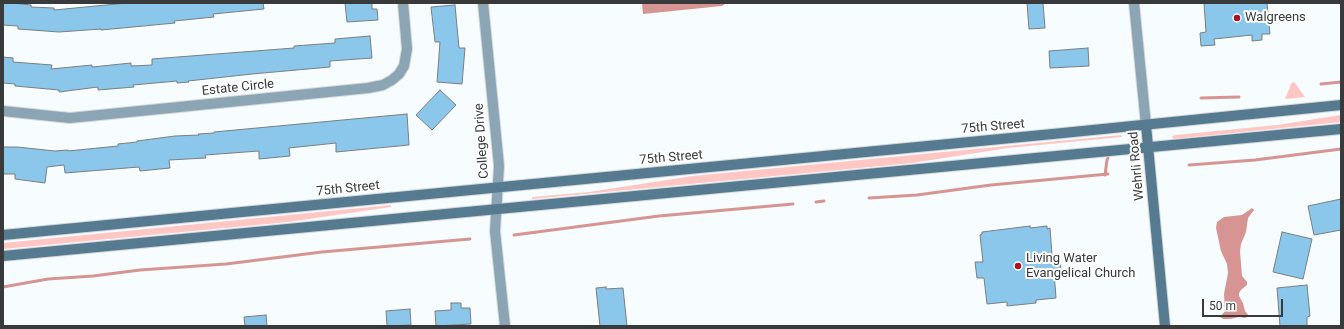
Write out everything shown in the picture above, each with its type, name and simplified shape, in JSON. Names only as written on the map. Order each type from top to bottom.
[{"type":"main road","name":"75th Street","points":[[3,235],[1341,105]]},
{"type":"main road","name":"Wehrli Road","points":[[1146,125],[1165,326]]},
{"type":"main road","points":[[3,256],[1341,129]]},
{"type":"street","name":"Estate Circle","points":[[3,111],[70,118],[368,88],[383,85],[399,74],[404,66],[407,49],[403,3]]},
{"type":"street","name":"College Drive","points":[[483,3],[499,166],[495,231],[505,326]]},
{"type":"street","name":"Wehrli Road","points":[[1134,3],[1146,125]]},
{"type":"shaded area","points":[[642,3],[726,3],[722,6],[643,14]]},
{"type":"shaded area","points":[[1293,82],[1295,83],[1305,97],[1285,99]]},
{"type":"shaded area","points":[[1341,115],[1341,122],[1173,139],[1172,136],[1277,125]]},
{"type":"shaded area","points":[[1121,135],[1122,137],[1008,148],[912,163],[532,199],[532,197],[589,192],[693,176]]},
{"type":"shaded area","points":[[391,205],[391,207],[288,222],[3,249],[3,243]]},
{"type":"shaded area","points":[[1252,208],[1254,210],[1248,218],[1246,232],[1240,251],[1242,276],[1247,282],[1247,285],[1241,290],[1239,296],[1245,311],[1249,316],[1245,318],[1239,317],[1223,319],[1220,317],[1225,311],[1224,294],[1228,273],[1227,264],[1221,251],[1216,228],[1217,222],[1224,217],[1242,215]]},
{"type":"building","points":[[3,3],[31,5],[31,7],[54,8],[54,10],[127,3],[263,3],[264,9],[213,14],[214,17],[174,21],[175,23],[101,30],[59,32],[18,29],[18,26],[3,25]]},
{"type":"building","points":[[345,3],[372,3],[372,9],[377,9],[378,20],[347,22]]},
{"type":"building","points":[[1027,3],[1043,3],[1045,28],[1029,29]]},
{"type":"building","name":"Walgreens","points":[[1204,3],[1267,3],[1270,34],[1262,34],[1262,40],[1252,41],[1252,35],[1214,39],[1215,45],[1201,46],[1200,33],[1206,32]]},
{"type":"building","points":[[455,5],[459,48],[465,48],[462,84],[437,82],[440,42],[435,42],[431,7]]},
{"type":"building","points":[[370,36],[372,58],[330,61],[330,67],[188,81],[189,82],[177,83],[177,81],[98,90],[98,87],[59,92],[59,90],[15,86],[15,84],[3,83],[3,57],[13,58],[13,62],[52,65],[51,69],[131,63],[131,66],[152,65],[152,59],[294,48],[294,46],[335,43],[335,39]]},
{"type":"building","points":[[1088,48],[1089,66],[1050,68],[1049,51]]},
{"type":"building","points":[[440,90],[456,105],[432,130],[416,115]]},
{"type":"building","points":[[407,114],[409,145],[336,152],[336,143],[289,148],[290,156],[259,159],[259,151],[205,155],[206,158],[169,160],[170,168],[140,171],[139,167],[65,173],[64,165],[47,167],[45,183],[15,179],[15,174],[3,174],[3,147],[68,151],[118,146],[118,144],[175,136],[199,135],[198,134],[214,132]]},
{"type":"building","points":[[1341,199],[1341,230],[1314,235],[1308,206]]},
{"type":"building","name":"Living Water Evangelical Church","points":[[1030,226],[1030,228],[1047,226],[1047,229],[1050,228],[1052,255],[1060,255],[1061,271],[1054,271],[1056,298],[1036,300],[1036,303],[1007,306],[1007,302],[987,304],[984,278],[977,278],[975,262],[983,262],[980,235],[982,232]]},
{"type":"building","points":[[1282,232],[1312,239],[1303,279],[1273,272]]},
{"type":"building","points":[[1307,285],[1310,316],[1307,317],[1307,326],[1280,326],[1277,288]]},
{"type":"building","points":[[606,287],[606,289],[623,288],[627,326],[600,326],[596,288]]},
{"type":"building","points":[[451,303],[461,303],[461,308],[470,308],[471,324],[436,326],[435,311],[451,310]]},
{"type":"building","points":[[410,309],[411,325],[387,326],[386,311]]},
{"type":"building","points":[[266,315],[267,326],[245,326],[244,317]]},
{"type":"waterway","points":[[1321,84],[1341,82]]},
{"type":"waterway","points":[[1201,98],[1239,97]]},
{"type":"waterway","points":[[1189,165],[1255,160],[1341,149]]},
{"type":"waterway","points":[[1105,175],[1108,158]]},
{"type":"waterway","points":[[869,198],[917,195],[991,185],[1108,174]]},
{"type":"waterway","points":[[816,202],[824,201]]},
{"type":"waterway","points":[[514,235],[659,216],[793,204]]},
{"type":"waterway","points":[[3,287],[48,279],[93,276],[140,270],[226,264],[322,252],[470,239]]},
{"type":"place","name":"Walgreens","points":[[1237,18]]},
{"type":"place","name":"Living Water Evangelical Church","points":[[1018,266]]}]
